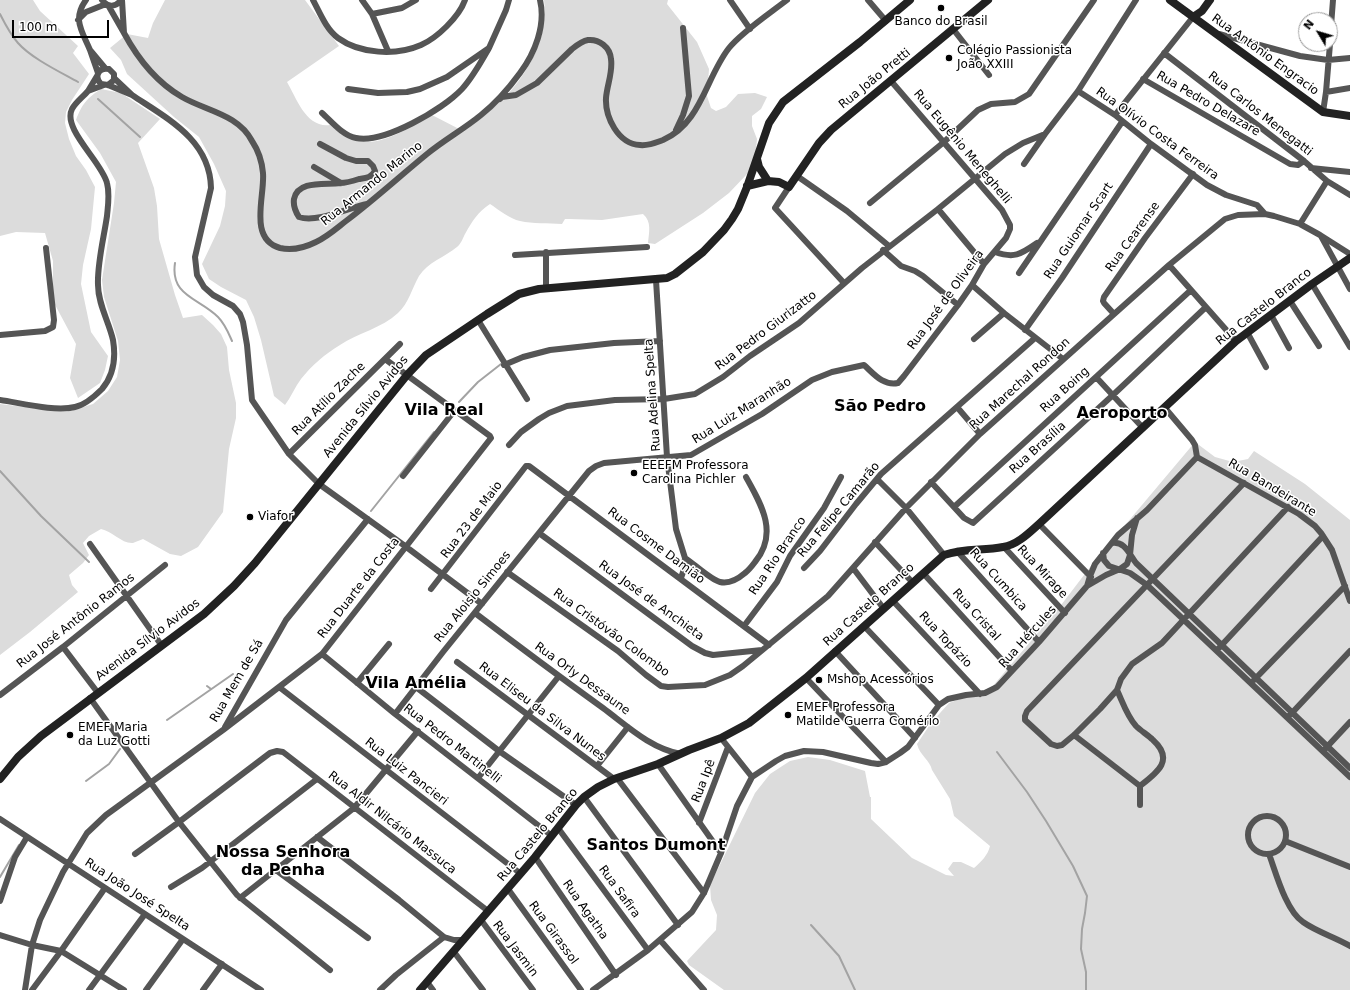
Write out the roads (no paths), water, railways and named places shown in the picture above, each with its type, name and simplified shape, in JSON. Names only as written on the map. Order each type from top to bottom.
[{"type":"main road","name":"Avenida Sílvio Avidos","points":[[0,779],[28,747],[90,698],[204,614],[234,586],[255,563],[407,375],[426,355],[519,294],[546,288],[667,278],[675,274],[703,252],[724,230],[738,209],[769,123],[783,102],[886,21],[910,0]]},
{"type":"main road","name":"Rua João Pretti","points":[[789,187],[798,176],[814,150],[831,130],[988,0]]},
{"type":"main road","name":"Rua Antônio Engracio","points":[[1170,0],[1323,112],[1350,116]]},
{"type":"main road","points":[[1193,17],[1202,11],[1210,0]]},
{"type":"main road","points":[[757,159],[759,167],[768,181]]},
{"type":"main road","points":[[747,186],[768,181],[779,182],[789,187]]},
{"type":"main road","name":"Rua Castelo Branco","points":[[420,990],[521,874],[584,797],[598,787],[616,778],[658,764],[721,738],[749,723],[806,678],[944,555],[957,550],[1004,547],[1022,538],[1039,524],[1236,341],[1338,265],[1350,258]]},
{"type":"street","points":[[86,0],[80,9],[78,20],[90,50],[98,82],[132,95]]},
{"type":"street","points":[[78,20],[86,12],[106,3],[115,6],[122,0]]},
{"type":"street","name":"Rua Armando Marino","points":[[122,0],[124,33]]},
{"type":"street","points":[[313,0],[333,33],[349,44],[358,48],[377,52],[407,49],[421,45],[448,25],[457,15],[465,0]]},
{"type":"street","points":[[362,0],[372,14],[388,51]]},
{"type":"street","points":[[322,113],[344,132],[355,138],[376,138],[403,128],[439,107],[452,98],[472,77],[489,48],[509,0]]},
{"type":"street","name":"Rua Armando Marino","points":[[106,3],[130,45],[147,67],[168,87],[195,103],[232,119],[248,134],[261,160],[263,172],[260,225],[267,239],[273,244],[279,247],[295,249],[316,242],[330,233],[370,203],[428,153],[496,102],[520,74],[532,54],[538,38],[541,22],[540,0]]},
{"type":"street","points":[[730,0],[750,29]]},
{"type":"street","points":[[496,102],[502,97],[516,95],[536,83],[572,48],[589,40],[595,41],[605,45],[611,56],[611,68],[606,104],[612,123],[619,135],[630,143],[637,145],[648,145],[667,138],[691,117],[728,49],[750,29],[787,0]]},
{"type":"street","points":[[868,0],[886,21]]},
{"type":"street","points":[[870,203],[944,142],[978,110],[991,104],[1015,102],[1029,94],[1094,0]]},
{"type":"street","name":"Rua Pedro Giurizatto","points":[[1024,164],[1044,134],[1078,91],[1136,0]]},
{"type":"street","points":[[1332,12],[1333,0]]},
{"type":"street","points":[[372,14],[402,8],[413,1]]},
{"type":"street","points":[[1115,116],[1193,17]]},
{"type":"street","points":[[674,133],[683,115],[688,96],[683,28]]},
{"type":"street","points":[[953,29],[989,75]]},
{"type":"street","points":[[1215,33],[1300,56],[1328,60],[1350,58]]},
{"type":"street","points":[[348,89],[378,93],[420,89],[447,77],[489,48]]},
{"type":"street","points":[[90,50],[105,68],[112,71],[114,78],[132,95],[170,120],[189,136],[199,148],[208,164],[211,188],[194,257],[197,275],[200,282],[210,293],[232,306],[240,314],[247,345],[252,400],[290,454],[319,484],[482,604]]},
{"type":"street","points":[[1323,112],[1329,52]]},
{"type":"street","name":"Rua Carlos Menegatti","points":[[1164,53],[1304,161],[1311,168],[1350,172]]},
{"type":"street","points":[[0,400],[59,409],[76,407],[84,404],[99,392],[112,374],[114,360],[113,340],[100,300],[98,286],[109,201],[108,186],[98,164],[76,133],[71,122],[72,110],[88,91],[97,75],[105,68]]},
{"type":"street","points":[[88,91],[112,82],[114,78]]},
{"type":"street","name":"Rua Pedro Delazare","points":[[1143,79],[1290,164],[1298,165],[1304,161]]},
{"type":"street","name":"Rua Eugênio Meneghelli","points":[[892,81],[1002,210],[1009,221],[1010,229]]},
{"type":"street","points":[[1326,92],[1350,88]]},
{"type":"street","name":"Rua Olívio Costa Ferreira","points":[[1078,91],[1115,116],[1208,185],[1226,195],[1257,205],[1265,214]]},
{"type":"street","points":[[1019,273],[1040,240],[1122,122]]},
{"type":"street","name":"Rua Pedro Giurizatto","points":[[509,445],[521,432],[539,419],[549,413],[567,406],[615,400],[664,399],[696,394],[723,377],[750,356],[799,323],[886,248],[938,209],[1005,154],[1023,143],[1044,134]]},
{"type":"street","points":[[320,144],[346,158],[368,162],[375,171],[368,178],[341,183],[309,185],[299,190],[295,194],[293,201],[299,217],[313,218],[370,203]]},
{"type":"street","name":"Rua Guiomar Scart","points":[[1025,330],[1062,278],[1151,144]]},
{"type":"street","points":[[314,167],[341,183]]},
{"type":"street","points":[[1311,168],[1327,181],[1350,195]]},
{"type":"street","name":"Rua Cearense","points":[[1114,314],[1104,303],[1104,297],[1145,238],[1193,174]]},
{"type":"street","points":[[798,176],[847,211],[886,248],[901,266],[915,271],[958,305]]},
{"type":"street","points":[[1300,224],[1327,181]]},
{"type":"street","points":[[789,187],[775,208],[844,283]]},
{"type":"street","points":[[938,209],[984,264]]},
{"type":"street","name":"Rua Marechal Rondon","points":[[769,645],[824,600],[906,508],[980,434],[1114,314],[1225,219],[1238,215],[1265,214],[1300,224],[1350,254]]},
{"type":"street","name":"Rua José de Oliveira","points":[[864,365],[883,382],[890,384],[898,383],[958,305],[984,264],[1006,238],[1010,229]]},
{"type":"street","points":[[1320,235],[1350,289]]},
{"type":"street","points":[[995,252],[1006,256],[1016,255],[1040,240]]},
{"type":"street","points":[[515,255],[647,247]]},
{"type":"street","points":[[0,335],[45,331],[52,327],[54,320],[46,248]]},
{"type":"street","points":[[546,252],[546,288]]},
{"type":"street","points":[[1170,265],[1236,341]]},
{"type":"street","name":"Rua Adelina Spelta","points":[[656,280],[668,457],[676,528],[684,558],[684,569],[681,578]]},
{"type":"street","points":[[1312,284],[1350,347]]},
{"type":"street","points":[[972,285],[1004,313],[1063,359]]},
{"type":"street","name":"Rua Boing","points":[[954,507],[1191,290]]},
{"type":"street","points":[[1290,300],[1319,346]]},
{"type":"street","name":"Rua Brasília","points":[[954,507],[964,518],[973,523],[1206,307]]},
{"type":"street","points":[[974,339],[1004,313]]},
{"type":"street","points":[[1271,315],[1289,348]]},
{"type":"street","points":[[478,320],[526,399]]},
{"type":"street","points":[[1247,332],[1266,367]]},
{"type":"street","name":"Rua Felipe Camarão","points":[[804,568],[824,546],[877,478],[1035,338]]},
{"type":"street","points":[[504,365],[523,357],[550,350],[614,343],[660,341]]},
{"type":"street","name":"Rua Atílio Zache","points":[[290,454],[400,344]]},
{"type":"street","points":[[385,359],[455,410],[403,476]]},
{"type":"street","name":"Rua Luiz Maranhão","points":[[569,495],[589,471],[599,465],[668,457],[683,457],[696,453],[762,414],[812,380],[832,372],[864,365]]},
{"type":"street","points":[[1096,377],[1143,428]]},
{"type":"street","points":[[957,407],[980,434]]},
{"type":"street","points":[[1165,408],[1192,440],[1197,457]]},
{"type":"street","name":"Rua Duarte da Costa","points":[[223,730],[322,654],[491,438],[455,410]]},
{"type":"street","name":"Rua Bandeirante","points":[[1197,457],[1307,519],[1323,536],[1332,550],[1350,601]]},
{"type":"street","name":"Rua Hércules","points":[[939,705],[948,699],[985,693],[997,687],[1040,642],[1087,586],[1095,564],[1122,531],[1147,510],[1197,457]]},
{"type":"street","name":"Rua 23 de Maio","points":[[432,589],[526,466],[529,466]]},
{"type":"street","name":"Rua Cosme Damião","points":[[529,466],[769,645]]},
{"type":"street","points":[[684,558],[713,578],[722,582],[729,582],[738,579],[747,572],[759,557],[765,544],[767,534],[766,521],[757,497],[746,477]]},
{"type":"street","name":"Rua Rio Branco","points":[[744,626],[777,582],[790,556],[824,508],[841,477]]},
{"type":"street","points":[[877,478],[906,508],[944,555]]},
{"type":"street","points":[[931,482],[954,507]]},
{"type":"street","points":[[1244,483],[1025,713],[1026,720],[1051,744],[1060,746],[1074,736],[1117,690],[1121,679],[1132,664],[1155,649],[1288,507]]},
{"type":"street","name":"Rua Aloisio Simoes","points":[[395,714],[569,495]]},
{"type":"street","points":[[1120,569],[1127,564],[1130,554],[1130,543],[1137,518]]},
{"type":"street","name":"Rua Mem de Sá","points":[[25,990],[32,945],[46,907],[68,863],[87,833],[94,824],[223,730],[286,620],[368,519]]},
{"type":"street","points":[[1039,524],[1095,582]]},
{"type":"street","name":"Rua José de Anchieta","points":[[538,533],[699,650],[713,655],[762,650]]},
{"type":"street","points":[[1216,650],[1323,536]]},
{"type":"street","points":[[875,542],[913,583]]},
{"type":"street","points":[[1112,543],[1121,544],[1126,547],[1130,554],[1153,579],[1292,712],[1350,777]]},
{"type":"street","points":[[90,544],[162,646]]},
{"type":"street","name":"Rua Mirage","points":[[1004,547],[1065,613]]},
{"type":"street","name":"Rua Cumbica","points":[[957,550],[1040,642]]},
{"type":"street","points":[[1103,553],[1106,563],[1109,566],[1130,573],[1147,585],[1287,717],[1350,768]]},
{"type":"street","name":"Rua José Antônio Ramos","points":[[0,695],[63,647],[165,565]]},
{"type":"street","points":[[852,568],[884,609]]},
{"type":"street","name":"Rua Hércules","points":[[1087,586],[1120,569]]},
{"type":"street","name":"Rua Cristóvão Colombo","points":[[508,572],[618,651],[661,686],[705,685],[730,675],[769,645]]},
{"type":"street","name":"Rua Cristal","points":[[923,573],[1012,671]]},
{"type":"street","points":[[1251,683],[1345,586]]},
{"type":"street","name":"Rua Topázio","points":[[893,601],[980,694]]},
{"type":"street","name":"Rua Orly Dessaune","points":[[475,613],[628,727],[661,748],[681,754]]},
{"type":"street","points":[[593,990],[648,950],[692,912],[704,893],[721,853],[737,806],[752,776],[776,760],[804,751],[823,752],[864,763],[878,764],[886,762],[904,750],[915,738],[939,705],[864,626]]},
{"type":"street","points":[[357,683],[389,644]]},
{"type":"street","points":[[63,647],[98,693]]},
{"type":"street","points":[[1287,717],[1350,651]]},
{"type":"street","points":[[835,652],[915,738]]},
{"type":"street","name":"Rua Pedro Martinelli","points":[[322,654],[395,714],[552,836]]},
{"type":"street","name":"Rua Eliseu da Silva Nunes","points":[[457,662],[597,766],[616,778],[704,893]]},
{"type":"street","points":[[478,778],[559,676]]},
{"type":"street","points":[[806,678],[886,762]]},
{"type":"street","name":"Rua Luiz Pancieri","points":[[279,687],[521,874]]},
{"type":"street","points":[[416,687],[499,751],[576,805]]},
{"type":"street","points":[[1117,690],[1131,719],[1157,744],[1162,753],[1163,764],[1160,769],[1140,786],[1140,805]]},
{"type":"street","points":[[90,698],[179,822],[240,898],[330,970]]},
{"type":"street","points":[[1325,749],[1350,722]]},
{"type":"street","points":[[597,766],[628,727]]},
{"type":"street","points":[[240,898],[354,808],[418,731]]},
{"type":"street","points":[[1074,736],[1140,786]]},
{"type":"street","name":"Rua Ipê","points":[[721,738],[752,776]]},
{"type":"street","name":"Rua Ipê","points":[[699,823],[728,747]]},
{"type":"street","name":"Rua Aldir Nilcário Massuca","points":[[179,822],[270,753],[277,751],[283,752],[488,911]]},
{"type":"street","points":[[658,764],[721,853]]},
{"type":"street","points":[[171,887],[202,868],[317,779]]},
{"type":"street","points":[[584,797],[678,925]]},
{"type":"street","points":[[1266,816],[1278,820],[1286,829],[1285,842],[1282,847],[1278,851],[1269,854],[1259,853],[1250,844],[1248,838],[1251,826],[1255,821],[1266,816]]},
{"type":"street","name":"Rua João José Spelta","points":[[0,819],[260,990]]},
{"type":"street","points":[[135,854],[179,822]]},
{"type":"street","name":"Rua Safira","points":[[558,828],[648,950]]},
{"type":"street","points":[[0,901],[12,862],[26,837]]},
{"type":"street","points":[[316,837],[399,900],[444,937],[454,940],[464,940]]},
{"type":"street","points":[[1285,842],[1350,867]]},
{"type":"street","points":[[1269,854],[1289,906],[1295,916],[1302,922],[1350,946]]},
{"type":"street","name":"Rua Agatha","points":[[535,857],[616,974]]},
{"type":"street","points":[[276,870],[368,938]]},
{"type":"street","points":[[32,990],[105,888]]},
{"type":"street","name":"Rua Girassol","points":[[508,889],[581,990]]},
{"type":"street","points":[[89,990],[145,914]]},
{"type":"street","name":"Rua Jasmin","points":[[480,920],[533,990]]},
{"type":"street","points":[[0,935],[32,945],[61,951],[124,990]]},
{"type":"street","points":[[380,990],[396,975],[444,937]]},
{"type":"street","points":[[146,990],[183,939]]},
{"type":"street","points":[[660,940],[704,990]]},
{"type":"street","points":[[454,952],[483,990]]},
{"type":"street","points":[[203,990],[222,964]]},
{"type":"street","points":[[427,982],[433,990]]},
{"type":"waterway","points":[[0,14],[13,36],[24,49],[46,64],[78,82]]},
{"type":"waterway","points":[[98,99],[140,137]]},
{"type":"waterway","points":[[175,263],[175,274],[177,283],[181,290],[218,317],[232,341]]},
{"type":"waterway","points":[[459,402],[478,382],[501,364]]},
{"type":"waterway","points":[[371,511],[434,432]]},
{"type":"waterway","points":[[0,471],[41,516],[89,562]]},
{"type":"waterway","points":[[167,720],[233,674]]},
{"type":"waterway","points":[[207,686],[211,689]]},
{"type":"waterway","points":[[86,781],[109,764],[120,749]]},
{"type":"waterway","points":[[997,752],[1027,792],[1046,821],[1073,866],[1087,896],[1082,929],[1081,949],[1086,972],[1086,990]]},
{"type":"waterway","points":[[0,877],[19,845]]},
{"type":"waterway","points":[[811,925],[839,956],[855,990]]},
{"type":"place","name":"Banco do Brasil","points":[[941,8]]},
{"type":"place","name":"Colégio Passionista João XXIII","points":[[949,58]]},
{"type":"place","name":"EEEFM Professora Carolina Pichler","points":[[634,473]]},
{"type":"place","name":"Viafor","points":[[250,517]]},
{"type":"place","name":"Mshop Acessórios","points":[[819,680]]},
{"type":"place","name":"EMEF Professora Matilde Guerra Comério","points":[[788,715]]},
{"type":"place","name":"EMEF Maria da Luz Gotti","points":[[70,735]]},
{"type":"district","name":"São Pedro","points":[[880,407]]},
{"type":"district","name":"Vila Real","points":[[444,411]]},
{"type":"district","name":"Aeroporto","points":[[1122,414]]},
{"type":"district","name":"Vila Amélia","points":[[416,684]]},
{"type":"district","name":"Santos Dumont","points":[[656,846]]},
{"type":"district","name":"Nossa Senhora da Penha","points":[[283,862]]}]
